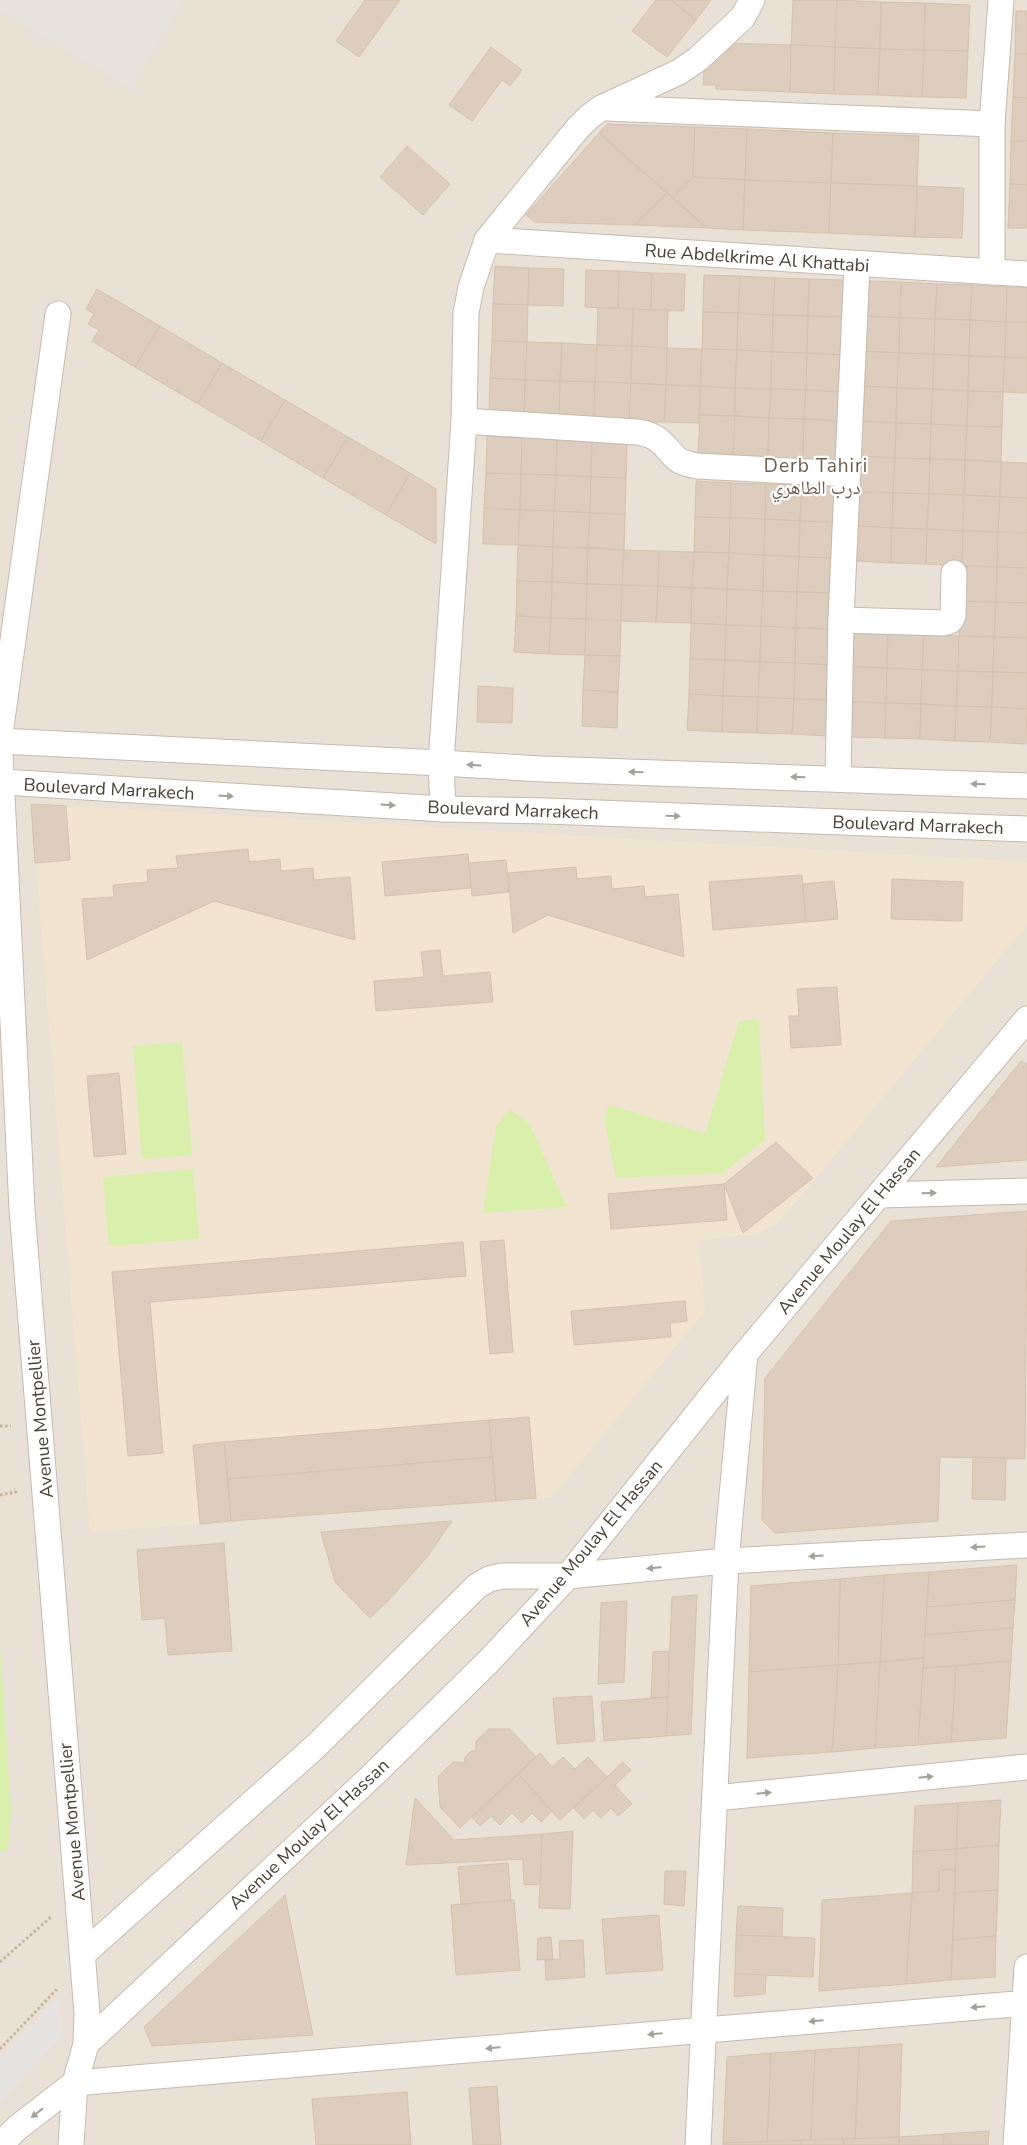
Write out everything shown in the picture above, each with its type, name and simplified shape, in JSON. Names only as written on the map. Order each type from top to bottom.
[{"type":"street","points":[[443,809],[441,763],[464,421],[466,313],[471,287],[487,240],[576,129],[601,108],[657,84],[698,59],[743,17],[752,0]]},
{"type":"street","points":[[992,272],[992,124],[1001,0]]},
{"type":"street","points":[[601,108],[992,124]]},
{"type":"street","name":"Rue Abdelkrime Al Khattabi","points":[[487,240],[857,265],[1027,274]]},
{"type":"street","points":[[838,778],[841,620],[857,265]]},
{"type":"street","points":[[0,734],[58,314]]},
{"type":"street","points":[[464,421],[637,432],[649,434],[662,442],[671,455],[683,464],[848,474]]},
{"type":"street","points":[[841,620],[944,623],[950,621],[953,616],[954,572]]},
{"type":"street","points":[[0,741],[441,763],[543,770],[838,778],[1027,786]]},
{"type":"street","name":"Avenue Montpellier","points":[[0,753],[22,1210],[87,2013],[86,2044],[75,2083],[71,2145]]},
{"type":"street","name":"Boulevard Marrakech","points":[[1,781],[443,809],[547,811],[1027,829]]},
{"type":"street","name":"Avenue Moulay El Hassan","points":[[86,2044],[375,1773],[489,1661],[568,1576],[745,1354],[1027,1019]]},
{"type":"street","points":[[880,1195],[1027,1191]]},
{"type":"street","points":[[698,2145],[726,1561],[745,1354]]},
{"type":"street","points":[[83,1954],[316,1746],[477,1586],[488,1579],[502,1576],[568,1576],[726,1561],[1027,1545]]},
{"type":"street","points":[[715,1798],[1027,1767]]},
{"type":"street","points":[[1016,2145],[1027,1968]]},
{"type":"street","points":[[0,2145],[17,2128],[75,2083],[1026,2003]]},
{"type":"path","points":[[0,1426],[10,1426]]},
{"type":"path","points":[[0,1962],[54,1915],[54,1924]]},
{"type":"path","points":[[0,2049],[59,1988],[58,1978]]},
{"type":"shaded area","points":[[0,0],[1027,0],[1027,2145],[0,2145]]},
{"type":"shaded area","points":[[0,0],[183,0],[131,88],[0,11]]},
{"type":"shaded area","points":[[31,804],[1027,862],[1027,925],[779,1222],[758,1234],[699,1240],[705,1311],[552,1497],[90,1532]]},
{"type":"shaded area","points":[[59,1995],[62,2032],[59,2040],[0,2102],[0,2057]]},
{"type":"green space","points":[[759,1020],[765,1140],[722,1173],[616,1178],[605,1123],[608,1106],[705,1134],[739,1021]]},
{"type":"green space","points":[[182,1042],[192,1155],[142,1159],[133,1046]]},
{"type":"green space","points":[[510,1110],[529,1123],[567,1207],[483,1213],[496,1126]]},
{"type":"green space","points":[[193,1169],[199,1239],[109,1246],[103,1177]]},
{"type":"green space","points":[[0,1644],[11,1809],[8,1850],[0,1852]]},
{"type":"building","points":[[365,0],[400,0],[359,57],[336,41]]},
{"type":"building","points":[[656,0],[671,0],[696,20],[667,57],[632,31]]},
{"type":"building","points":[[671,0],[711,0],[696,20]]},
{"type":"building","points":[[793,0],[837,0],[835,47],[791,45]]},
{"type":"building","points":[[837,0],[881,2],[880,49],[835,47]]},
{"type":"building","points":[[881,2],[925,3],[924,50],[880,49]]},
{"type":"building","points":[[925,3],[970,5],[968,51],[924,50]]},
{"type":"building","points":[[1016,11],[1027,11],[1027,54],[1015,54]]},
{"type":"building","points":[[726,43],[791,45],[790,92],[716,89],[716,85],[703,85],[704,70]]},
{"type":"building","points":[[791,45],[835,47],[834,94],[790,92]]},
{"type":"building","points":[[491,47],[522,70],[510,86],[502,80],[472,121],[449,105]]},
{"type":"building","points":[[835,47],[880,49],[878,95],[834,94]]},
{"type":"building","points":[[880,49],[924,50],[922,97],[878,95]]},
{"type":"building","points":[[924,50],[968,51],[966,98],[922,97]]},
{"type":"building","points":[[1015,54],[1027,54],[1027,98],[1013,97]]},
{"type":"building","points":[[1013,97],[1027,98],[1027,141],[1011,141]]},
{"type":"building","points":[[607,124],[695,127],[693,177],[673,198],[599,133]]},
{"type":"building","points":[[695,127],[747,129],[745,180],[693,177]]},
{"type":"building","points":[[747,129],[833,133],[831,183],[745,180]]},
{"type":"building","points":[[599,133],[667,193],[634,225],[535,222],[526,215]]},
{"type":"building","points":[[833,133],[919,136],[917,186],[831,183]]},
{"type":"building","points":[[1011,141],[1027,141],[1027,185],[1010,184]]},
{"type":"building","points":[[407,146],[450,184],[423,215],[380,177]]},
{"type":"building","points":[[693,177],[745,180],[743,230],[707,228],[673,198]]},
{"type":"building","points":[[745,180],[831,183],[829,233],[743,230]]},
{"type":"building","points":[[831,183],[917,186],[915,237],[829,233]]},
{"type":"building","points":[[1010,184],[1027,185],[1027,228],[1008,228]]},
{"type":"building","points":[[917,186],[964,188],[962,238],[915,237]]},
{"type":"building","points":[[667,193],[673,198],[707,228],[634,225]]},
{"type":"building","points":[[495,266],[529,268],[528,305],[493,304]]},
{"type":"building","points":[[529,268],[564,269],[563,306],[528,305]]},
{"type":"building","points":[[586,270],[619,271],[618,309],[585,307]]},
{"type":"building","points":[[619,271],[652,273],[651,310],[618,309]]},
{"type":"building","points":[[652,273],[685,274],[684,311],[651,310]]},
{"type":"building","points":[[704,275],[740,276],[738,313],[703,312]]},
{"type":"building","points":[[740,276],[775,278],[773,315],[738,313]]},
{"type":"building","points":[[775,278],[809,279],[808,316],[773,315]]},
{"type":"building","points":[[809,279],[844,280],[843,317],[808,316]]},
{"type":"building","points":[[866,281],[901,282],[900,318],[865,316]]},
{"type":"building","points":[[901,282],[937,284],[935,319],[900,318]]},
{"type":"building","points":[[937,284],[972,285],[970,320],[935,319]]},
{"type":"building","points":[[972,285],[1007,287],[1006,322],[970,320]]},
{"type":"building","points":[[1007,287],[1027,287],[1027,322],[1006,322]]},
{"type":"building","points":[[97,289],[160,326],[135,367],[92,341],[99,330],[88,324],[94,314],[86,309]]},
{"type":"building","points":[[493,304],[528,305],[527,342],[492,341]]},
{"type":"building","points":[[598,308],[633,309],[632,346],[597,345]]},
{"type":"building","points":[[633,309],[668,310],[667,348],[632,346]]},
{"type":"building","points":[[703,312],[738,313],[737,350],[702,349]]},
{"type":"building","points":[[738,313],[773,315],[772,352],[737,350]]},
{"type":"building","points":[[773,315],[808,316],[807,353],[772,352]]},
{"type":"building","points":[[808,316],[843,317],[842,355],[807,353]]},
{"type":"building","points":[[865,316],[900,318],[899,353],[863,351]]},
{"type":"building","points":[[900,318],[935,319],[934,354],[899,353]]},
{"type":"building","points":[[935,319],[970,320],[969,356],[934,354]]},
{"type":"building","points":[[970,320],[1006,322],[1005,357],[969,356]]},
{"type":"building","points":[[1006,322],[1027,322],[1027,358],[1005,357]]},
{"type":"building","points":[[160,326],[222,363],[198,404],[135,367]]},
{"type":"building","points":[[492,341],[527,342],[525,380],[490,378]]},
{"type":"building","points":[[527,342],[562,343],[560,381],[525,380]]},
{"type":"building","points":[[562,343],[597,345],[595,382],[560,381]]},
{"type":"building","points":[[597,345],[632,346],[631,383],[595,382]]},
{"type":"building","points":[[632,346],[667,348],[666,385],[631,383]]},
{"type":"building","points":[[667,348],[702,349],[700,386],[666,385]]},
{"type":"building","points":[[702,349],[737,350],[735,388],[700,386]]},
{"type":"building","points":[[737,350],[772,352],[771,389],[735,388]]},
{"type":"building","points":[[863,351],[899,353],[897,388],[862,386]]},
{"type":"building","points":[[772,352],[807,353],[806,390],[771,389]]},
{"type":"building","points":[[807,353],[842,355],[840,392],[806,390]]},
{"type":"building","points":[[899,353],[934,354],[933,389],[897,388]]},
{"type":"building","points":[[934,354],[969,356],[968,391],[933,389]]},
{"type":"building","points":[[969,356],[1005,357],[1003,392],[968,391]]},
{"type":"building","points":[[1005,357],[1027,358],[1027,393],[1003,392]]},
{"type":"building","points":[[222,363],[285,400],[261,441],[198,404]]},
{"type":"building","points":[[490,378],[525,380],[524,417],[489,415]]},
{"type":"building","points":[[525,380],[560,381],[559,418],[524,417]]},
{"type":"building","points":[[560,381],[595,382],[594,419],[559,418]]},
{"type":"building","points":[[595,382],[631,383],[629,421],[594,419]]},
{"type":"building","points":[[631,383],[666,385],[664,422],[629,421]]},
{"type":"building","points":[[666,385],[700,386],[699,423],[664,422]]},
{"type":"building","points":[[700,386],[735,388],[735,416],[700,415]]},
{"type":"building","points":[[862,386],[897,388],[896,423],[861,421]]},
{"type":"building","points":[[735,388],[771,389],[769,418],[735,416]]},
{"type":"building","points":[[897,388],[933,389],[931,424],[896,423]]},
{"type":"building","points":[[771,389],[806,390],[804,419],[769,418]]},
{"type":"building","points":[[933,389],[968,391],[967,426],[931,424]]},
{"type":"building","points":[[806,390],[840,392],[840,421],[804,419]]},
{"type":"building","points":[[968,391],[1003,392],[1002,427],[967,426]]},
{"type":"building","points":[[285,400],[348,437],[323,478],[261,441]]},
{"type":"building","points":[[700,415],[735,416],[733,456],[698,455]]},
{"type":"building","points":[[735,416],[769,418],[768,457],[733,456]]},
{"type":"building","points":[[769,418],[804,419],[803,459],[768,457]]},
{"type":"building","points":[[804,419],[840,421],[838,460],[803,459]]},
{"type":"building","points":[[861,421],[896,423],[895,458],[860,456]]},
{"type":"building","points":[[896,423],[931,424],[930,459],[895,458]]},
{"type":"building","points":[[931,424],[967,426],[965,460],[930,459]]},
{"type":"building","points":[[967,426],[1002,427],[1001,462],[965,460]]},
{"type":"building","points":[[487,436],[522,438],[521,474],[486,473]]},
{"type":"building","points":[[348,437],[410,473],[386,515],[323,478]]},
{"type":"building","points":[[522,438],[557,439],[556,475],[521,474]]},
{"type":"building","points":[[557,439],[592,441],[591,477],[556,475]]},
{"type":"building","points":[[592,441],[627,442],[626,478],[591,477]]},
{"type":"building","points":[[860,456],[895,458],[893,493],[858,492]]},
{"type":"building","points":[[895,458],[930,459],[929,494],[893,493]]},
{"type":"building","points":[[930,459],[965,460],[964,495],[929,494]]},
{"type":"building","points":[[965,460],[1001,462],[1000,497],[964,495]]},
{"type":"building","points":[[1001,462],[1027,463],[1027,498],[1000,497]]},
{"type":"building","points":[[410,473],[436,489],[436,544],[386,515]]},
{"type":"building","points":[[486,473],[521,474],[520,510],[484,508]]},
{"type":"building","points":[[521,474],[556,475],[554,511],[520,510]]},
{"type":"building","points":[[556,475],[591,477],[590,513],[554,511]]},
{"type":"building","points":[[591,477],[626,478],[625,514],[590,513]]},
{"type":"building","points":[[696,481],[731,483],[730,518],[695,517]]},
{"type":"building","points":[[731,483],[766,484],[765,519],[730,518]]},
{"type":"building","points":[[766,484],[802,485],[800,521],[765,519]]},
{"type":"building","points":[[802,485],[837,487],[835,522],[800,521]]},
{"type":"building","points":[[858,492],[893,493],[892,528],[857,526]]},
{"type":"building","points":[[893,493],[929,494],[927,529],[892,528]]},
{"type":"building","points":[[929,494],[964,495],[963,531],[927,529]]},
{"type":"building","points":[[964,495],[1000,497],[998,532],[963,531]]},
{"type":"building","points":[[1000,497],[1027,498],[1027,533],[998,532]]},
{"type":"building","points":[[484,508],[520,510],[518,545],[483,544]]},
{"type":"building","points":[[520,510],[554,511],[553,547],[518,545]]},
{"type":"building","points":[[554,511],[590,513],[588,548],[553,547]]},
{"type":"building","points":[[590,513],[625,514],[624,550],[588,548]]},
{"type":"building","points":[[695,517],[730,518],[729,553],[694,552]]},
{"type":"building","points":[[730,518],[765,519],[764,555],[729,553]]},
{"type":"building","points":[[765,519],[800,521],[799,557],[764,555]]},
{"type":"building","points":[[800,521],[835,522],[834,558],[799,557]]},
{"type":"building","points":[[857,526],[892,528],[891,563],[856,561]]},
{"type":"building","points":[[892,528],[927,529],[926,564],[891,563]]},
{"type":"building","points":[[927,529],[963,531],[962,566],[926,564]]},
{"type":"building","points":[[963,531],[998,532],[997,567],[962,566]]},
{"type":"building","points":[[998,532],[1027,533],[1027,568],[997,567]]},
{"type":"building","points":[[518,545],[553,547],[552,582],[517,581]]},
{"type":"building","points":[[553,547],[588,548],[587,584],[552,582]]},
{"type":"building","points":[[588,548],[624,550],[622,585],[587,584]]},
{"type":"building","points":[[624,550],[659,551],[658,586],[622,585]]},
{"type":"building","points":[[659,551],[694,552],[692,588],[658,586]]},
{"type":"building","points":[[694,552],[729,553],[727,589],[692,588]]},
{"type":"building","points":[[729,553],[764,555],[763,591],[727,589]]},
{"type":"building","points":[[764,555],[799,557],[797,592],[763,591]]},
{"type":"building","points":[[799,557],[834,558],[833,593],[797,592]]},
{"type":"building","points":[[962,566],[997,567],[996,602],[960,601]]},
{"type":"building","points":[[997,567],[1027,568],[1027,603],[996,602]]},
{"type":"building","points":[[517,581],[552,582],[551,618],[516,616]]},
{"type":"building","points":[[552,582],[587,584],[586,619],[551,618]]},
{"type":"building","points":[[587,584],[622,585],[621,621],[586,619]]},
{"type":"building","points":[[622,585],[658,586],[656,622],[621,621]]},
{"type":"building","points":[[658,586],[692,588],[691,623],[656,622]]},
{"type":"building","points":[[692,588],[727,589],[726,625],[691,623]]},
{"type":"building","points":[[727,589],[763,591],[761,626],[726,625]]},
{"type":"building","points":[[763,591],[797,592],[796,628],[761,626]]},
{"type":"building","points":[[797,592],[833,593],[831,629],[796,628]]},
{"type":"building","points":[[960,601],[996,602],[994,637],[959,636]]},
{"type":"building","points":[[996,602],[1027,603],[1027,638],[994,637]]},
{"type":"building","points":[[516,616],[551,618],[549,654],[514,652]]},
{"type":"building","points":[[551,618],[586,619],[585,655],[549,654]]},
{"type":"building","points":[[586,619],[621,621],[620,656],[585,655]]},
{"type":"building","points":[[691,623],[726,625],[725,660],[690,659]]},
{"type":"building","points":[[726,625],[761,626],[760,662],[725,660]]},
{"type":"building","points":[[761,626],[796,628],[795,663],[760,662]]},
{"type":"building","points":[[796,628],[831,629],[830,665],[795,663]]},
{"type":"building","points":[[853,632],[888,633],[887,668],[852,667]]},
{"type":"building","points":[[888,633],[924,634],[922,670],[887,668]]},
{"type":"building","points":[[924,634],[959,636],[958,671],[922,670]]},
{"type":"building","points":[[959,636],[994,637],[993,672],[958,671]]},
{"type":"building","points":[[994,637],[1027,638],[1027,673],[993,672]]},
{"type":"building","points":[[585,655],[620,656],[618,692],[583,690]]},
{"type":"building","points":[[690,659],[725,660],[723,696],[689,694]]},
{"type":"building","points":[[725,660],[760,662],[758,697],[723,696]]},
{"type":"building","points":[[760,662],[795,663],[794,699],[758,697]]},
{"type":"building","points":[[795,663],[830,665],[829,700],[794,699]]},
{"type":"building","points":[[852,667],[887,668],[886,703],[850,702]]},
{"type":"building","points":[[887,668],[922,670],[921,704],[886,703]]},
{"type":"building","points":[[922,670],[958,671],[956,706],[921,704]]},
{"type":"building","points":[[958,671],[993,672],[992,707],[956,706]]},
{"type":"building","points":[[993,672],[1027,673],[1027,709],[992,707]]},
{"type":"building","points":[[478,686],[513,688],[512,723],[477,722]]},
{"type":"building","points":[[583,690],[618,692],[617,728],[582,726]]},
{"type":"building","points":[[689,694],[723,696],[722,732],[687,730]]},
{"type":"building","points":[[723,696],[758,697],[757,733],[722,732]]},
{"type":"building","points":[[758,697],[794,699],[792,734],[757,733]]},
{"type":"building","points":[[794,699],[829,700],[828,736],[792,734]]},
{"type":"building","points":[[850,702],[886,703],[885,738],[849,737]]},
{"type":"building","points":[[886,703],[921,704],[920,739],[885,738]]},
{"type":"building","points":[[921,704],[956,706],[955,741],[920,739]]},
{"type":"building","points":[[956,706],[992,707],[990,742],[955,741]]},
{"type":"building","points":[[992,707],[1027,709],[1026,744],[990,742]]},
{"type":"building","points":[[31,804],[66,806],[70,860],[35,863]]},
{"type":"building","points":[[248,849],[249,862],[280,859],[281,871],[313,868],[314,880],[350,877],[355,940],[214,901],[87,960],[82,899],[114,897],[113,885],[148,882],[147,870],[178,868],[176,856]]},
{"type":"building","points":[[468,854],[471,888],[385,896],[382,862]]},
{"type":"building","points":[[506,860],[509,892],[472,896],[469,863]]},
{"type":"building","points":[[576,867],[577,879],[611,876],[612,889],[644,886],[645,897],[678,894],[684,957],[548,915],[513,933],[508,873]]},
{"type":"building","points":[[802,875],[806,922],[713,930],[709,882]]},
{"type":"building","points":[[892,879],[963,882],[962,921],[891,919]]},
{"type":"building","points":[[834,881],[838,919],[806,922],[803,884]]},
{"type":"building","points":[[440,950],[443,976],[490,972],[493,1002],[376,1011],[374,981],[424,977],[421,952]]},
{"type":"building","points":[[837,987],[841,1045],[791,1048],[789,1016],[799,1016],[797,989]]},
{"type":"building","points":[[1021,1061],[1027,1064],[1027,1160],[936,1167]]},
{"type":"building","points":[[119,1073],[126,1154],[94,1157],[87,1076]]},
{"type":"building","points":[[776,1142],[813,1178],[743,1233],[724,1184]]},
{"type":"building","points":[[724,1184],[727,1220],[611,1229],[608,1194]]},
{"type":"building","points":[[1027,1211],[1025,1459],[940,1457],[938,1521],[775,1533],[762,1520],[765,1378],[891,1221]]},
{"type":"building","points":[[504,1240],[513,1352],[490,1354],[480,1242]]},
{"type":"building","points":[[463,1242],[466,1276],[150,1302],[163,1453],[128,1456],[112,1272]]},
{"type":"building","points":[[685,1301],[687,1321],[670,1323],[671,1337],[574,1345],[571,1311]]},
{"type":"building","points":[[529,1417],[536,1498],[496,1501],[489,1420]]},
{"type":"building","points":[[489,1420],[492,1457],[228,1479],[224,1442]]},
{"type":"building","points":[[224,1442],[231,1521],[200,1524],[193,1445]]},
{"type":"building","points":[[492,1457],[496,1501],[231,1521],[228,1479]]},
{"type":"building","points":[[973,1457],[1006,1458],[1005,1500],[972,1499]]},
{"type":"building","points":[[452,1521],[427,1557],[370,1618],[335,1582],[321,1532]]},
{"type":"building","points":[[224,1543],[232,1651],[168,1655],[165,1618],[142,1620],[137,1550]]},
{"type":"building","points":[[1017,1565],[1015,1600],[927,1607],[929,1572]]},
{"type":"building","points":[[929,1572],[924,1658],[880,1662],[884,1575]]},
{"type":"building","points":[[884,1575],[880,1662],[838,1665],[840,1579]]},
{"type":"building","points":[[840,1579],[838,1665],[749,1672],[751,1586]]},
{"type":"building","points":[[697,1595],[691,1734],[666,1736],[672,1597]]},
{"type":"building","points":[[1015,1600],[1013,1628],[925,1635],[927,1607]]},
{"type":"building","points":[[627,1601],[624,1682],[598,1684],[601,1603]]},
{"type":"building","points":[[1013,1628],[1011,1661],[923,1668],[925,1635]]},
{"type":"building","points":[[669,1651],[668,1697],[651,1698],[653,1652]]},
{"type":"building","points":[[924,1658],[918,1745],[875,1748],[880,1662]]},
{"type":"building","points":[[1011,1661],[1006,1738],[951,1742],[956,1666]]},
{"type":"building","points":[[880,1662],[875,1748],[832,1752],[838,1665]]},
{"type":"building","points":[[838,1665],[832,1752],[747,1758],[749,1672]]},
{"type":"building","points":[[956,1666],[951,1742],[918,1745],[923,1668]]},
{"type":"building","points":[[592,1696],[595,1741],[557,1744],[553,1698]]},
{"type":"building","points":[[668,1697],[666,1736],[604,1741],[601,1702]]},
{"type":"building","points":[[489,1729],[510,1729],[536,1757],[460,1828],[440,1807],[438,1777],[453,1762],[465,1763],[465,1757],[471,1751],[476,1751],[476,1741]]},
{"type":"building","points":[[540,1753],[552,1767],[563,1757],[575,1769],[588,1757],[607,1777],[560,1820],[518,1774]]},
{"type":"building","points":[[623,1762],[631,1770],[615,1785],[632,1804],[618,1816],[611,1808],[601,1818],[593,1810],[584,1819],[574,1808]]},
{"type":"building","points":[[518,1774],[552,1811],[541,1822],[532,1813],[522,1823],[512,1813],[500,1825],[491,1816],[480,1826],[472,1817]]},
{"type":"building","points":[[415,1798],[454,1840],[542,1834],[541,1884],[524,1885],[523,1859],[406,1865]]},
{"type":"building","points":[[1001,1800],[999,1845],[956,1849],[958,1803]]},
{"type":"building","points":[[958,1803],[956,1849],[913,1852],[915,1806]]},
{"type":"building","points":[[573,1831],[570,1909],[539,1908],[542,1834]]},
{"type":"building","points":[[999,1845],[998,1890],[955,1893],[956,1849]]},
{"type":"building","points":[[956,1849],[955,1869],[939,1870],[939,1891],[912,1893],[913,1852]]},
{"type":"building","points":[[508,1863],[511,1901],[461,1904],[458,1867]]},
{"type":"building","points":[[955,1869],[951,1980],[906,1984],[912,1893],[939,1891],[939,1870]]},
{"type":"building","points":[[665,1871],[686,1871],[684,1906],[664,1904]]},
{"type":"building","points":[[998,1890],[996,1936],[953,1940],[955,1893]]},
{"type":"building","points":[[912,1893],[906,1984],[819,1991],[822,1900]]},
{"type":"building","points":[[285,1895],[313,2035],[152,2046],[144,2027]]},
{"type":"building","points":[[514,1900],[520,1970],[456,1975],[451,1905]]},
{"type":"building","points":[[738,1906],[783,1908],[782,1937],[736,1935]]},
{"type":"building","points":[[659,1915],[663,1970],[606,1974],[602,1919]]},
{"type":"building","points":[[736,1935],[815,1938],[813,1977],[735,1974]]},
{"type":"building","points":[[996,1936],[995,1977],[951,1980],[953,1940]]},
{"type":"building","points":[[551,1937],[553,1959],[537,1960],[538,1938]]},
{"type":"building","points":[[583,1940],[585,1977],[546,1980],[545,1960],[560,1959],[559,1941]]},
{"type":"building","points":[[735,1974],[766,1975],[765,1994],[734,1997]]},
{"type":"building","points":[[902,2044],[899,2137],[855,2139],[859,2047]]},
{"type":"building","points":[[859,2047],[855,2139],[811,2140],[815,2050]]},
{"type":"building","points":[[815,2050],[811,2140],[767,2142],[771,2053]]},
{"type":"building","points":[[771,2053],[767,2142],[723,2143],[727,2057]]},
{"type":"building","points":[[497,2086],[501,2145],[473,2145],[469,2088]]},
{"type":"building","points":[[407,2092],[411,2145],[316,2145],[312,2099]]},
{"type":"building","points":[[989,2131],[988,2145],[943,2145],[944,2134]]},
{"type":"building","points":[[944,2134],[943,2145],[899,2145],[899,2137]]},
{"type":"building","points":[[899,2137],[899,2145],[844,2145],[843,2139]]},
{"type":"building","points":[[843,2139],[844,2145],[801,2145],[801,2140]]},
{"type":"building","points":[[801,2140],[801,2145],[723,2145],[723,2143]]},
{"type":"district","name":"Derb Tahiri درب الطاهري","points":[[816,477]]}]
